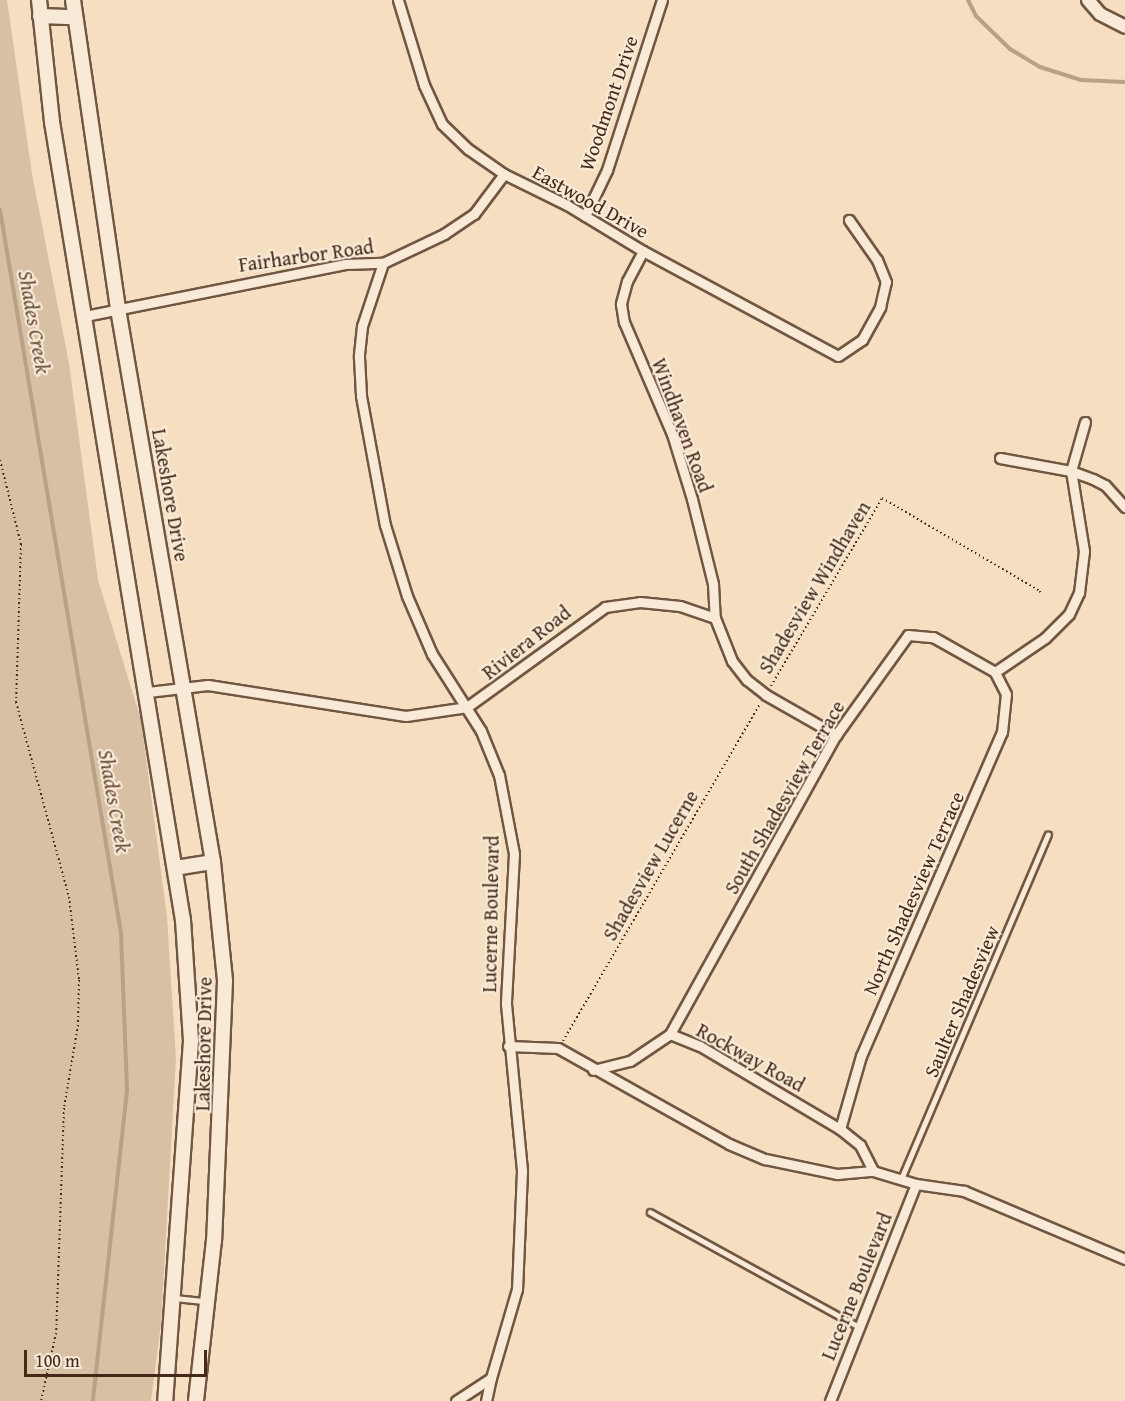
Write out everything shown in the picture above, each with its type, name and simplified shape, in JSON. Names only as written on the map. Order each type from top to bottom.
[{"type":"main road","name":"Lakeshore Drive","points":[[39,0],[52,122],[148,692],[175,868],[191,1041],[165,1401]]},
{"type":"main road","name":"Lakeshore Drive","points":[[73,0],[118,309],[186,688],[213,862],[225,981],[223,1103],[208,1302],[196,1401]]},
{"type":"main road","points":[[40,16],[75,17]]},
{"type":"main road","points":[[175,868],[213,862]]},
{"type":"street","name":"Eastwood Drive","points":[[398,0],[424,85],[442,124],[468,149],[504,174],[585,216],[643,251],[838,356],[862,340],[880,307],[886,282],[877,260],[849,220]]},
{"type":"street","name":"Woodmont Drive","points":[[585,216],[607,170],[662,0]]},
{"type":"street","points":[[1088,0],[1100,14],[1125,27]]},
{"type":"street","name":"Fairharbor Road","points":[[118,309],[345,264],[383,263],[444,234],[474,214],[504,174]]},
{"type":"street","name":"Windhaven Road","points":[[643,251],[627,281],[621,304],[624,322],[672,434],[692,499],[713,584],[715,618]]},
{"type":"street","name":"Lucerne Boulevard","points":[[383,263],[362,326],[363,407],[385,525],[407,596],[432,654],[467,707],[499,775],[514,854],[507,968],[508,1046],[522,1171],[521,1239],[517,1289],[486,1401]]},
{"type":"street","points":[[85,316],[118,309]]},
{"type":"street","points":[[995,672],[1045,638],[1068,614],[1079,593],[1084,551],[1071,471],[1085,422]]},
{"type":"street","points":[[1000,458],[1071,471],[1105,485],[1125,507]]},
{"type":"street","name":"Riviera Road","points":[[186,688],[208,685],[406,716],[467,707],[605,607],[640,603],[680,606],[715,618]]},
{"type":"street","points":[[715,618],[732,661],[766,695],[836,735]]},
{"type":"street","name":"South Shadesview Terrace","points":[[670,1034],[836,735],[908,635],[933,637],[995,672]]},
{"type":"street","name":"North Shadesview Terrace","points":[[840,1129],[861,1056],[1002,732],[1006,694],[995,672]]},
{"type":"street","points":[[148,692],[186,688]]},
{"type":"street","name":"Rockway Road","points":[[593,1070],[630,1061],[670,1034],[700,1046],[840,1129],[860,1145],[873,1171]]},
{"type":"street","points":[[508,1046],[558,1048],[593,1070],[729,1144],[765,1159],[837,1174],[873,1171],[916,1184],[964,1191],[1125,1259]]},
{"type":"street","name":"Lucerne Boulevard","points":[[830,1401],[916,1184]]},
{"type":"street","points":[[456,1401],[491,1378]]},
{"type":"lane","name":"Saulter Shadesview","points":[[901,1179],[1048,835]]},
{"type":"lane","points":[[650,1212],[859,1327]]},
{"type":"lane","points":[[173,1298],[208,1302]]},
{"type":"path","points":[[0,460],[21,544],[16,702],[69,897],[79,980],[78,1025],[64,1108],[55,1342],[41,1401]]},
{"type":"path","name":"Shadesview Windhaven","points":[[766,695],[882,498],[1041,595]]},
{"type":"path","name":"Shadesview Lucerne","points":[[558,1048],[766,695]]},
{"type":"shaded area","points":[[0,0],[7,0],[32,174],[69,363],[98,580],[141,720],[167,917],[176,1058],[161,1323],[151,1401],[0,1401]]},
{"type":"waterway","points":[[968,0],[976,16],[1010,49],[1040,67],[1081,80],[1125,82]]},
{"type":"waterway","name":"Shades Creek","points":[[0,210],[121,933],[127,1091],[93,1401]]}]
